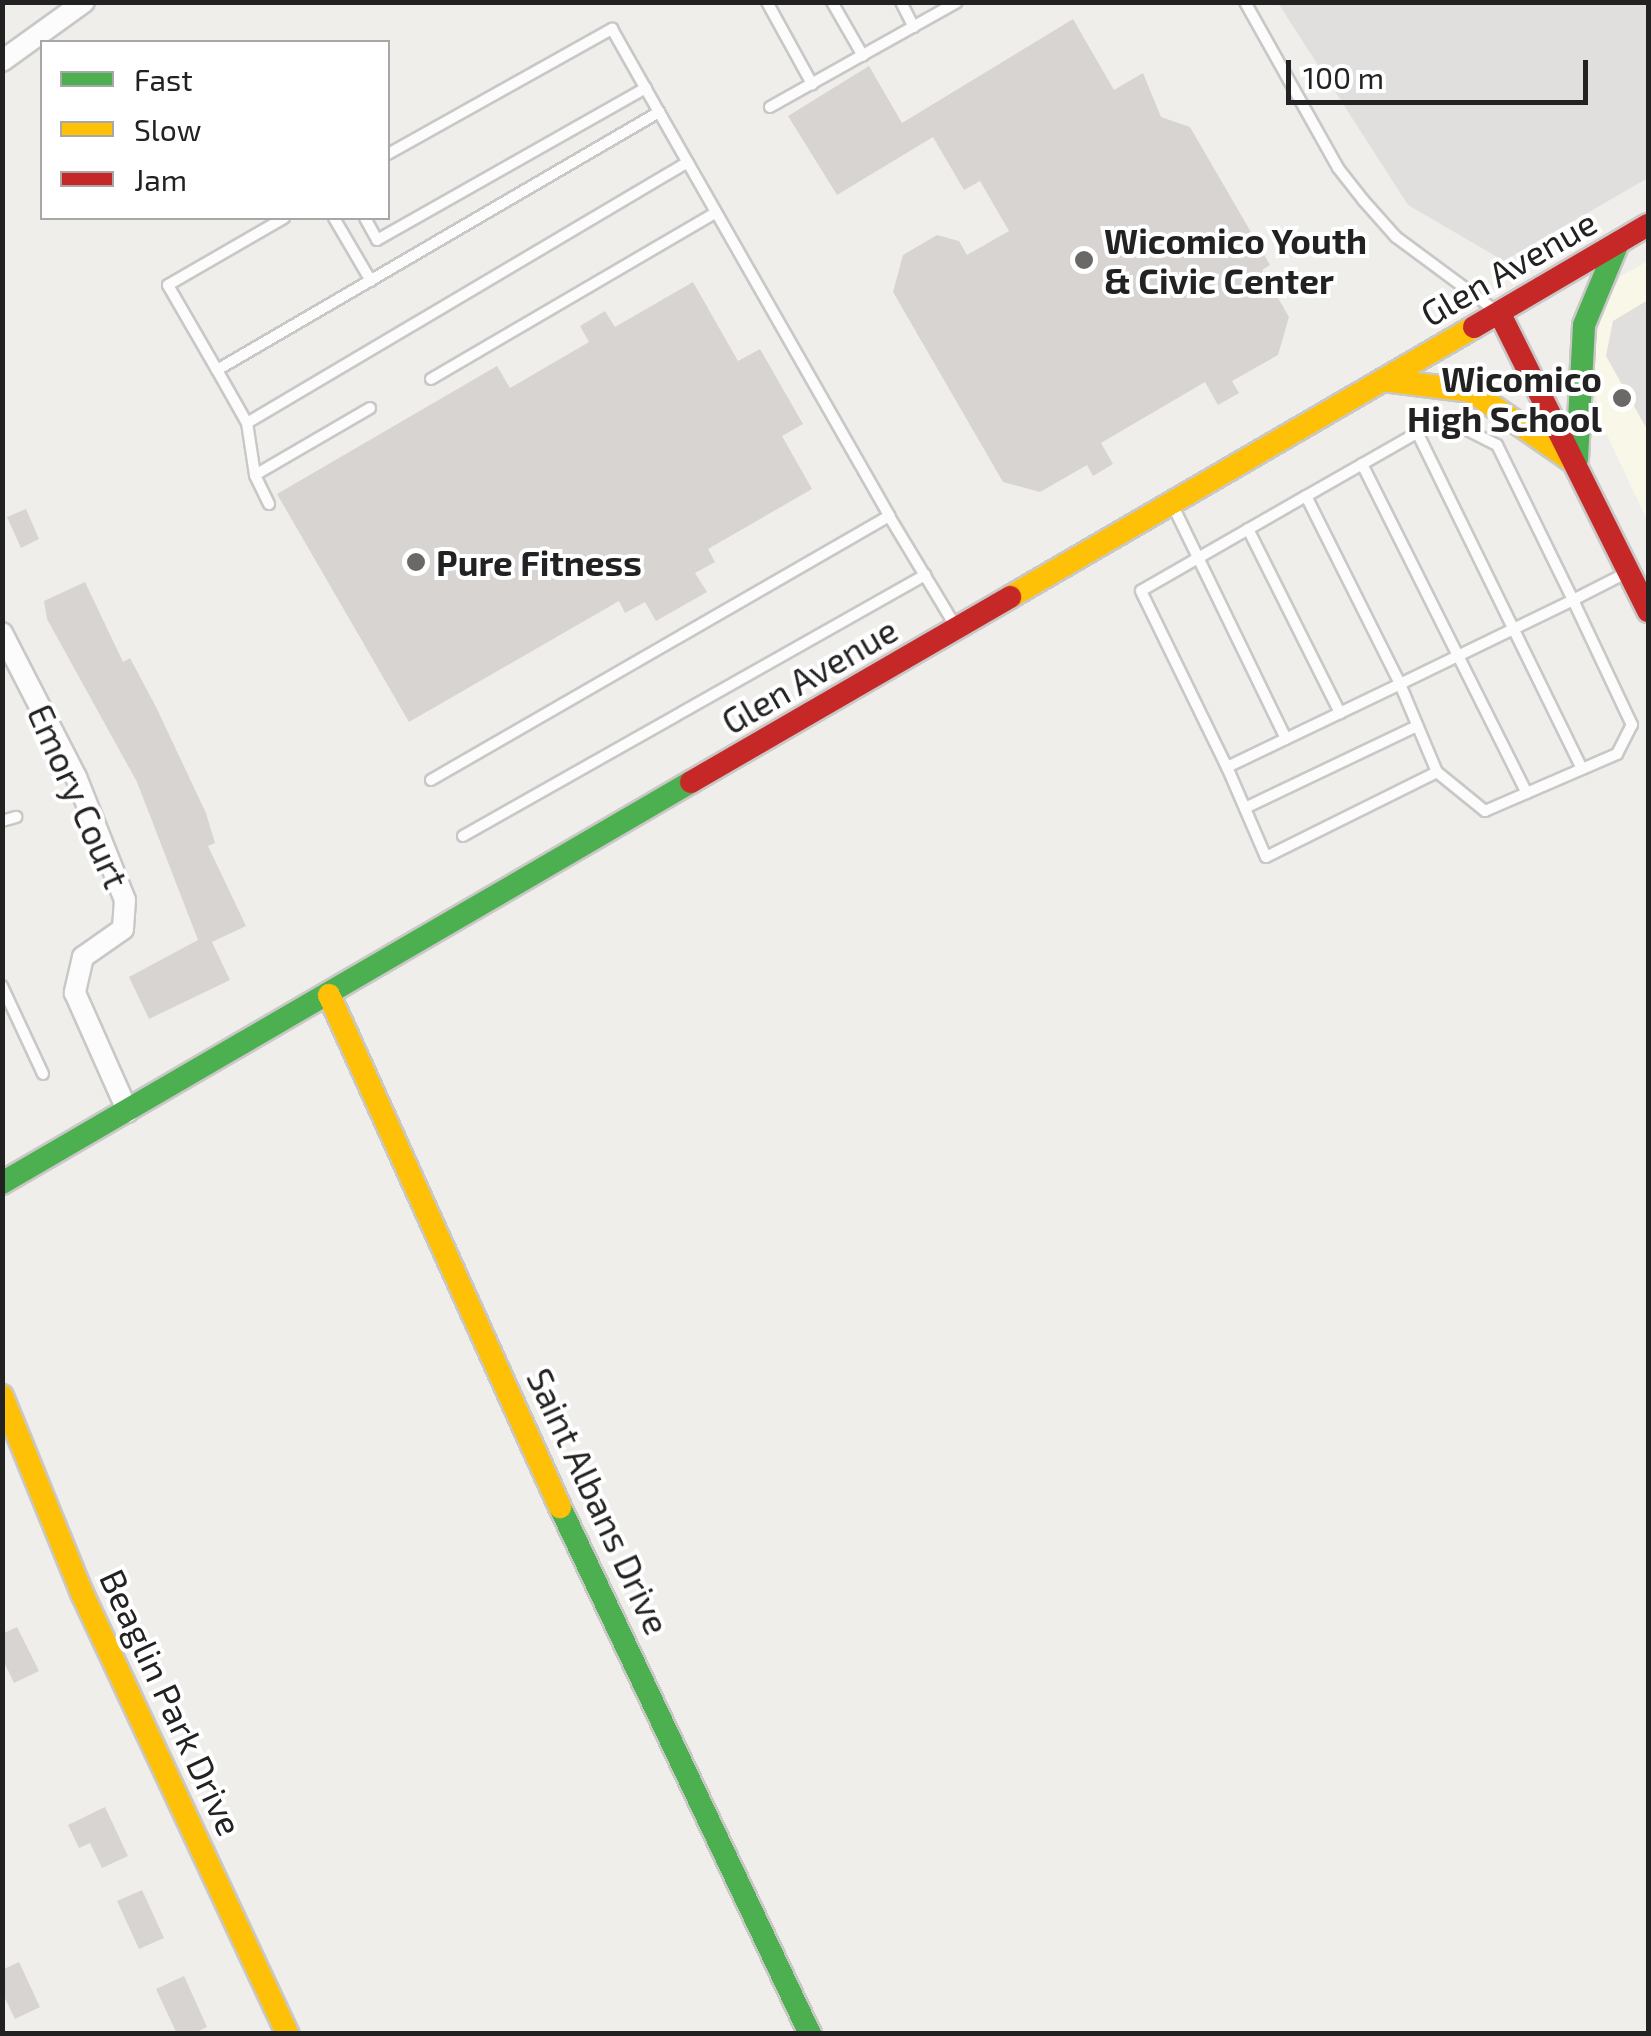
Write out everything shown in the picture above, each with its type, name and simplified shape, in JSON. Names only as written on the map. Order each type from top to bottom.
[{"type":"street","points":[[2,61],[84,2]]},
{"type":"street","name":"Glen Avenue","points":[[2,1183],[1648,225]]},
{"type":"street","points":[[1578,465],[1584,324],[1618,243]]},
{"type":"street","points":[[1500,314],[1648,612]]},
{"type":"street","points":[[1382,380],[1446,382],[1472,390],[1578,465]]},
{"type":"street","name":"Emory Court","points":[[2,632],[76,777],[125,900],[123,930],[83,957],[75,993],[128,1112]]},
{"type":"street","name":"Saint Albans Drive","points":[[328,996],[558,1503],[810,2034]]},
{"type":"street","name":"Beaglin Park Drive","points":[[2,1396],[82,1594],[288,2034]]},
{"type":"lane","points":[[767,2],[812,84]]},
{"type":"lane","points":[[832,2],[863,56]]},
{"type":"lane","points":[[901,2],[914,27]]},
{"type":"lane","points":[[770,107],[957,2]]},
{"type":"lane","points":[[1245,2],[1338,168],[1364,201],[1396,237],[1500,314]]},
{"type":"lane","points":[[390,153],[612,29],[957,629]]},
{"type":"lane","points":[[365,220],[377,240],[646,88]]},
{"type":"lane","points":[[217,370],[660,112]]},
{"type":"lane","points":[[246,423],[688,162]]},
{"type":"lane","points":[[431,379],[716,213]]},
{"type":"lane","points":[[269,504],[255,475],[246,423],[168,285],[281,220]]},
{"type":"lane","points":[[335,220],[371,281]]},
{"type":"lane","points":[[255,475],[370,408]]},
{"type":"lane","points":[[1306,496],[1400,684],[1437,772],[1485,811],[1617,754],[1632,725],[1497,445],[1443,418],[1417,432],[1141,591],[1266,856],[1437,772]]},
{"type":"lane","points":[[1417,432],[1582,769]]},
{"type":"lane","points":[[1362,464],[1528,793]]},
{"type":"lane","points":[[1172,503],[1286,739]]},
{"type":"lane","points":[[430,780],[889,516]]},
{"type":"lane","points":[[1248,529],[1340,713]]},
{"type":"lane","points":[[1227,767],[1629,571]]},
{"type":"lane","points":[[463,836],[925,575]]},
{"type":"lane","points":[[1245,808],[1417,726]]},
{"type":"lane","points":[[2,822],[16,817]]},
{"type":"lane","points":[[2,986],[43,1074]]},
{"type":"shaded area","points":[[1278,3],[1648,3],[1648,178],[1504,261],[1408,205]]},
{"type":"shaded area","name":"Wicomico High School","points":[[1648,261],[1648,522],[1598,416],[1595,341],[1605,305],[1621,276]]},
{"type":"shaded area","points":[[1648,300],[1648,431],[1606,356],[1613,321]]},
{"type":"building","name":"Wicomico Youth & Civic Center","points":[[1073,19],[1114,90],[1143,73],[1161,117],[1190,127],[1270,265],[1262,270],[1289,317],[1278,355],[1232,381],[1239,393],[1218,405],[1205,382],[1101,443],[1113,464],[1093,476],[1087,465],[1040,492],[1003,482],[893,292],[903,255],[937,235],[959,241],[967,255],[1009,231],[980,181],[964,190],[933,137],[837,195],[788,116],[869,66],[902,123]]},
{"type":"building","points":[[693,282],[738,361],[760,349],[803,424],[782,436],[812,489],[708,549],[715,562],[695,573],[707,592],[656,621],[645,602],[625,613],[619,601],[409,722],[277,494],[497,366],[510,388],[589,342],[580,326],[605,311],[615,327]]},
{"type":"building","points":[[26,509],[39,539],[21,548],[7,517]]},
{"type":"building","points":[[85,582],[123,662],[130,658],[156,707],[206,813],[215,843],[208,846],[246,926],[212,942],[230,980],[149,1019],[129,977],[198,940],[137,782],[47,619],[44,601]]},
{"type":"building","points":[[17,1627],[39,1671],[14,1683],[2,1658],[2,1634]]},
{"type":"building","points":[[105,1807],[128,1856],[102,1868],[90,1843],[79,1848],[68,1825]]},
{"type":"building","points":[[142,1890],[164,1938],[139,1949],[117,1901]]},
{"type":"building","points":[[19,1962],[40,2007],[15,2019],[2,1992],[2,1970]]},
{"type":"building","points":[[184,1976],[207,2027],[192,2034],[177,2034],[156,1989]]},
{"type":"traffic: fast","points":[[1577,459],[1584,325],[1618,243]]},
{"type":"traffic: fast","points":[[2,1183],[691,782]]},
{"type":"traffic: fast","points":[[560,1507],[810,2034]]},
{"type":"traffic: slow","points":[[1010,597],[1474,327]]},
{"type":"traffic: slow","points":[[1383,380],[1471,391],[1572,461]]},
{"type":"traffic: slow","points":[[329,995],[560,1507]]},
{"type":"traffic: slow","points":[[2,1396],[82,1593],[288,2034]]},
{"type":"traffic: jam","points":[[1474,327],[1648,225]]},
{"type":"traffic: jam","points":[[1500,314],[1648,611]]},
{"type":"traffic: jam","points":[[691,782],[1010,597]]},
{"type":"place","name":"Wicomico Youth & Civic Center","points":[[1084,260]]},
{"type":"place","name":"Wicomico High School","points":[[1622,398]]},
{"type":"place","name":"Pure Fitness","points":[[416,562]]}]
